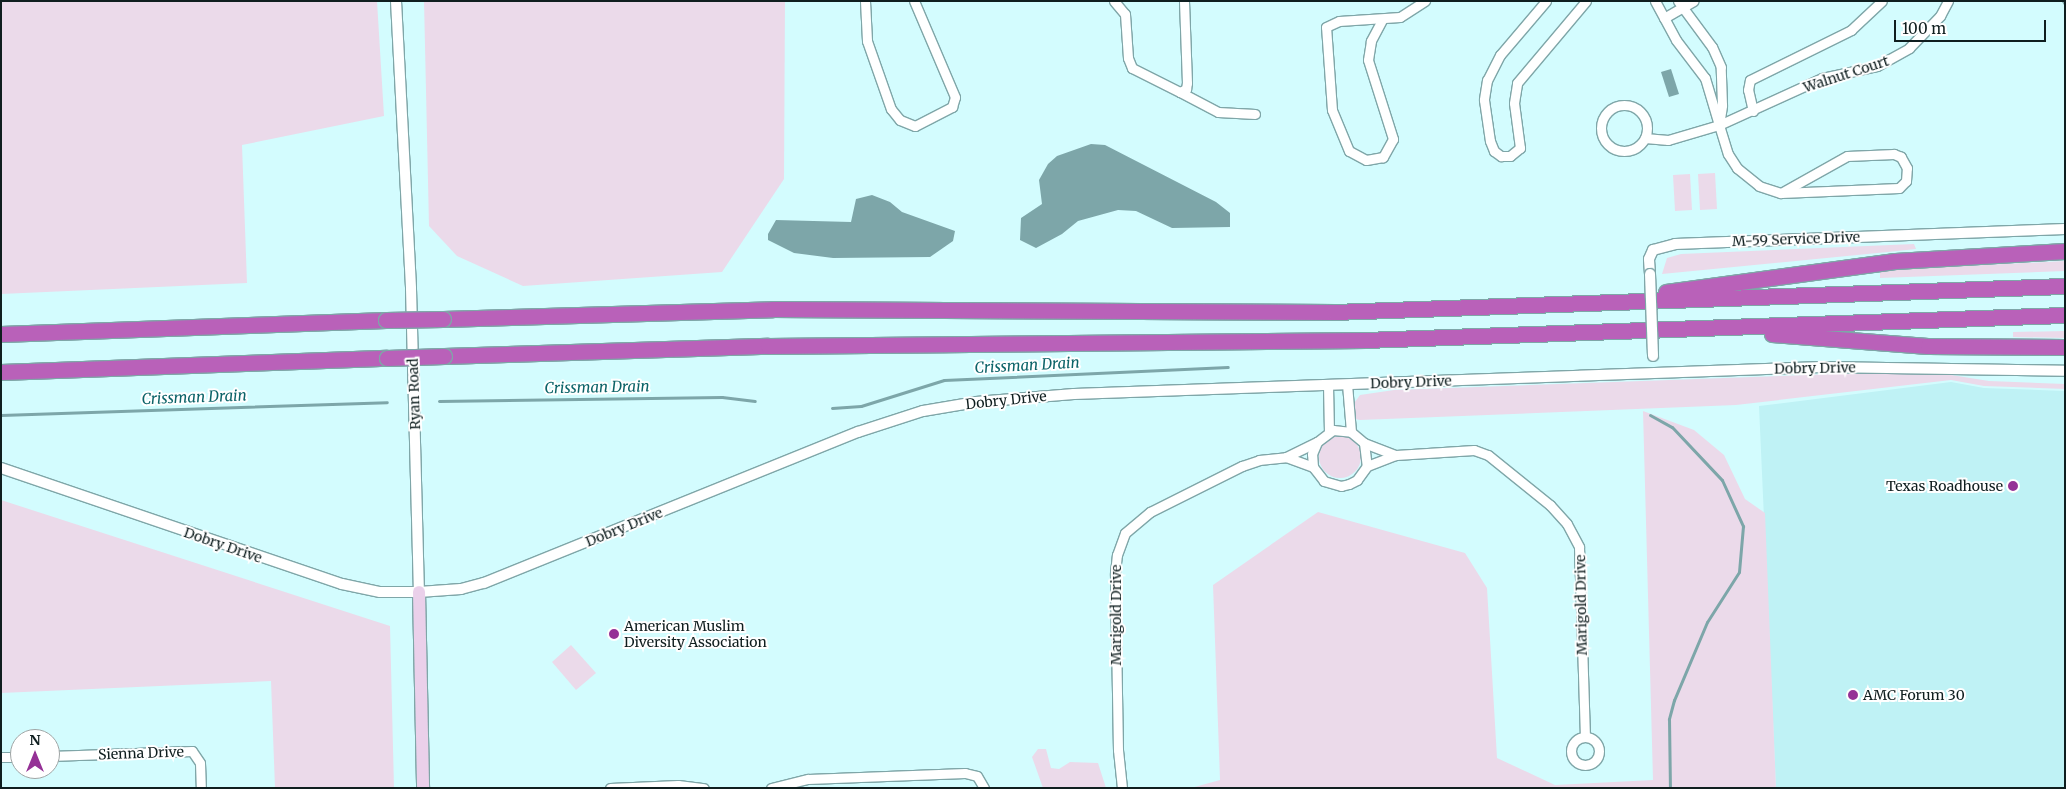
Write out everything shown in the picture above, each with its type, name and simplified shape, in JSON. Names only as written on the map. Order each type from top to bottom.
[{"type":"highway","points":[[1583,304],[1895,261],[2065,251]]},
{"type":"highway","points":[[1,334],[717,310],[1293,313],[2065,286]]},
{"type":"highway","points":[[1,372],[759,346],[1365,340],[2065,315]]},
{"type":"highway","points":[[1696,328],[1928,346],[2065,347]]},
{"type":"main road","name":"Ryan Road","points":[[420,592],[422,788]]},
{"type":"street","name":"Ryan Road","points":[[396,1],[411,289],[420,592]]},
{"type":"street","points":[[865,1],[867,41],[891,109],[900,120],[916,126],[952,107],[956,97],[914,1]]},
{"type":"street","points":[[1114,1],[1125,14],[1128,58],[1132,68],[1218,112],[1255,114]]},
{"type":"street","points":[[1180,92],[1186,89],[1188,83],[1184,1]]},
{"type":"street","points":[[1382,20],[1371,41],[1368,60],[1393,139],[1384,157],[1366,160],[1349,151],[1334,120],[1330,102],[1326,29],[1339,21],[1400,18],[1425,1]]},
{"type":"street","points":[[1546,1],[1500,55],[1487,80],[1484,100],[1490,142],[1494,152],[1501,156],[1510,156],[1520,148],[1514,103],[1517,82],[1586,1]]},
{"type":"street","points":[[1655,1],[1676,40],[1705,78],[1728,154],[1737,168],[1759,186],[1781,193],[1898,188],[1906,181],[1907,168],[1900,157],[1894,154],[1847,156],[1781,193]]},
{"type":"street","points":[[1664,18],[1681,4],[1693,1]]},
{"type":"street","points":[[1753,110],[1748,90],[1750,80],[1858,26],[1882,1]]},
{"type":"street","name":"Walnut Court","points":[[1645,138],[1668,140],[1719,125],[1822,78],[1877,66],[1909,48],[1940,16],[1948,1]]},
{"type":"street","points":[[1681,4],[1712,47],[1721,67],[1722,105],[1719,125]]},
{"type":"street","points":[[1617,106],[1632,106],[1644,116],[1647,123],[1645,138],[1641,144],[1628,151],[1613,148],[1603,137],[1601,122],[1617,106]]},
{"type":"street","name":"M-59 Service Drive","points":[[1653,373],[1649,259],[1653,250],[1674,244],[2065,229]]},
{"type":"street","name":"Dobry Drive","points":[[1,468],[342,584],[380,592],[420,592],[461,589],[484,583],[844,437],[924,411],[1014,397],[1865,367],[2065,371]]},
{"type":"street","points":[[1328,385],[1329,432],[1351,432],[1347,384]]},
{"type":"street","name":"Marigold Drive","points":[[1122,788],[1118,750],[1115,573],[1117,555],[1125,533],[1150,512],[1242,466],[1259,460],[1286,457],[1316,442],[1329,432]]},
{"type":"street","name":"Marigold Drive","points":[[1351,432],[1364,443],[1396,455]]},
{"type":"street","points":[[1314,468],[1312,454],[1316,442]]},
{"type":"street","points":[[1364,443],[1367,466]]},
{"type":"street","name":"Marigold Drive","points":[[1286,457],[1314,468],[1324,481],[1341,486],[1357,480],[1367,466],[1396,455],[1474,450],[1488,455],[1550,505],[1567,524],[1579,548],[1585,737]]},
{"type":"street","name":"Sienna Drive","points":[[60,756],[192,751],[200,763],[201,788]]},
{"type":"street","points":[[772,788],[808,779],[965,773],[977,776],[984,788]]},
{"type":"street","points":[[610,788],[678,785],[704,788]]},
{"type":"shaded area","points":[[1,1],[377,1],[384,116],[242,145],[247,283],[1,294]]},
{"type":"shaded area","points":[[424,1],[785,1],[784,179],[722,272],[523,286],[457,256],[429,226]]},
{"type":"shaded area","points":[[1671,69],[1679,94],[1669,97],[1661,72]]},
{"type":"shaded area","points":[[1091,144],[1105,145],[1216,202],[1230,213],[1230,227],[1172,228],[1136,211],[1118,210],[1078,221],[1062,234],[1036,248],[1020,240],[1021,218],[1042,204],[1039,180],[1048,164],[1057,156]]},
{"type":"shaded area","points":[[1715,173],[1717,209],[1700,210],[1698,174]]},
{"type":"shaded area","points":[[1690,174],[1692,210],[1675,211],[1673,175]]},
{"type":"shaded area","points":[[872,195],[890,202],[902,212],[955,231],[953,241],[930,257],[833,258],[794,253],[768,240],[768,234],[776,220],[851,222],[856,199]]},
{"type":"shaded area","points":[[1914,244],[1916,249],[1662,274],[1667,258],[1681,254]]},
{"type":"shaded area","points":[[2065,261],[2065,271],[1880,278],[1880,272],[1905,269]]},
{"type":"shaded area","points":[[2065,331],[2065,338],[2013,337],[2013,332]]},
{"type":"shaded area","points":[[1832,374],[1945,374],[1989,381],[2065,384],[2065,389],[1984,386],[1951,380],[1736,405],[1360,420],[1355,419],[1352,406],[1360,395],[1394,390]]},
{"type":"shaded area","points":[[1951,382],[1984,388],[2065,391],[2065,788],[1776,788],[1759,406]]},
{"type":"shaded area","points":[[1643,411],[1694,430],[1724,455],[1745,499],[1765,513],[1776,788],[1191,788],[1220,780],[1213,585],[1318,512],[1465,553],[1487,588],[1497,758],[1555,785],[1653,780]]},
{"type":"shaded area","points":[[1340,436],[1355,442],[1361,457],[1355,472],[1340,478],[1325,472],[1319,457],[1325,442]]},
{"type":"shaded area","points":[[1,500],[390,626],[394,788],[275,788],[271,681],[1,693]]},
{"type":"shaded area","points":[[571,645],[596,673],[576,690],[552,662]]},
{"type":"shaded area","points":[[1038,749],[1046,749],[1051,768],[1059,769],[1070,762],[1098,763],[1106,788],[1043,788],[1032,757]]},
{"type":"waterway","name":"Crissman Drain","points":[[832,408],[861,406],[944,380],[1228,367]]},
{"type":"waterway","name":"Crissman Drain","points":[[439,401],[722,397],[755,401]]},
{"type":"waterway","name":"Crissman Drain","points":[[1,415],[387,402]]},
{"type":"waterway","name":"Crissman Drain","points":[[1650,415],[1672,427],[1722,480],[1743,526],[1739,572],[1707,622],[1674,700],[1669,719],[1670,788]]},
{"type":"place","name":"Texas Roadhouse","points":[[2013,486]]},
{"type":"place","name":"American Muslim Diversity Association","points":[[614,634]]},
{"type":"place","name":"AMC Forum 30","points":[[1853,695]]}]
